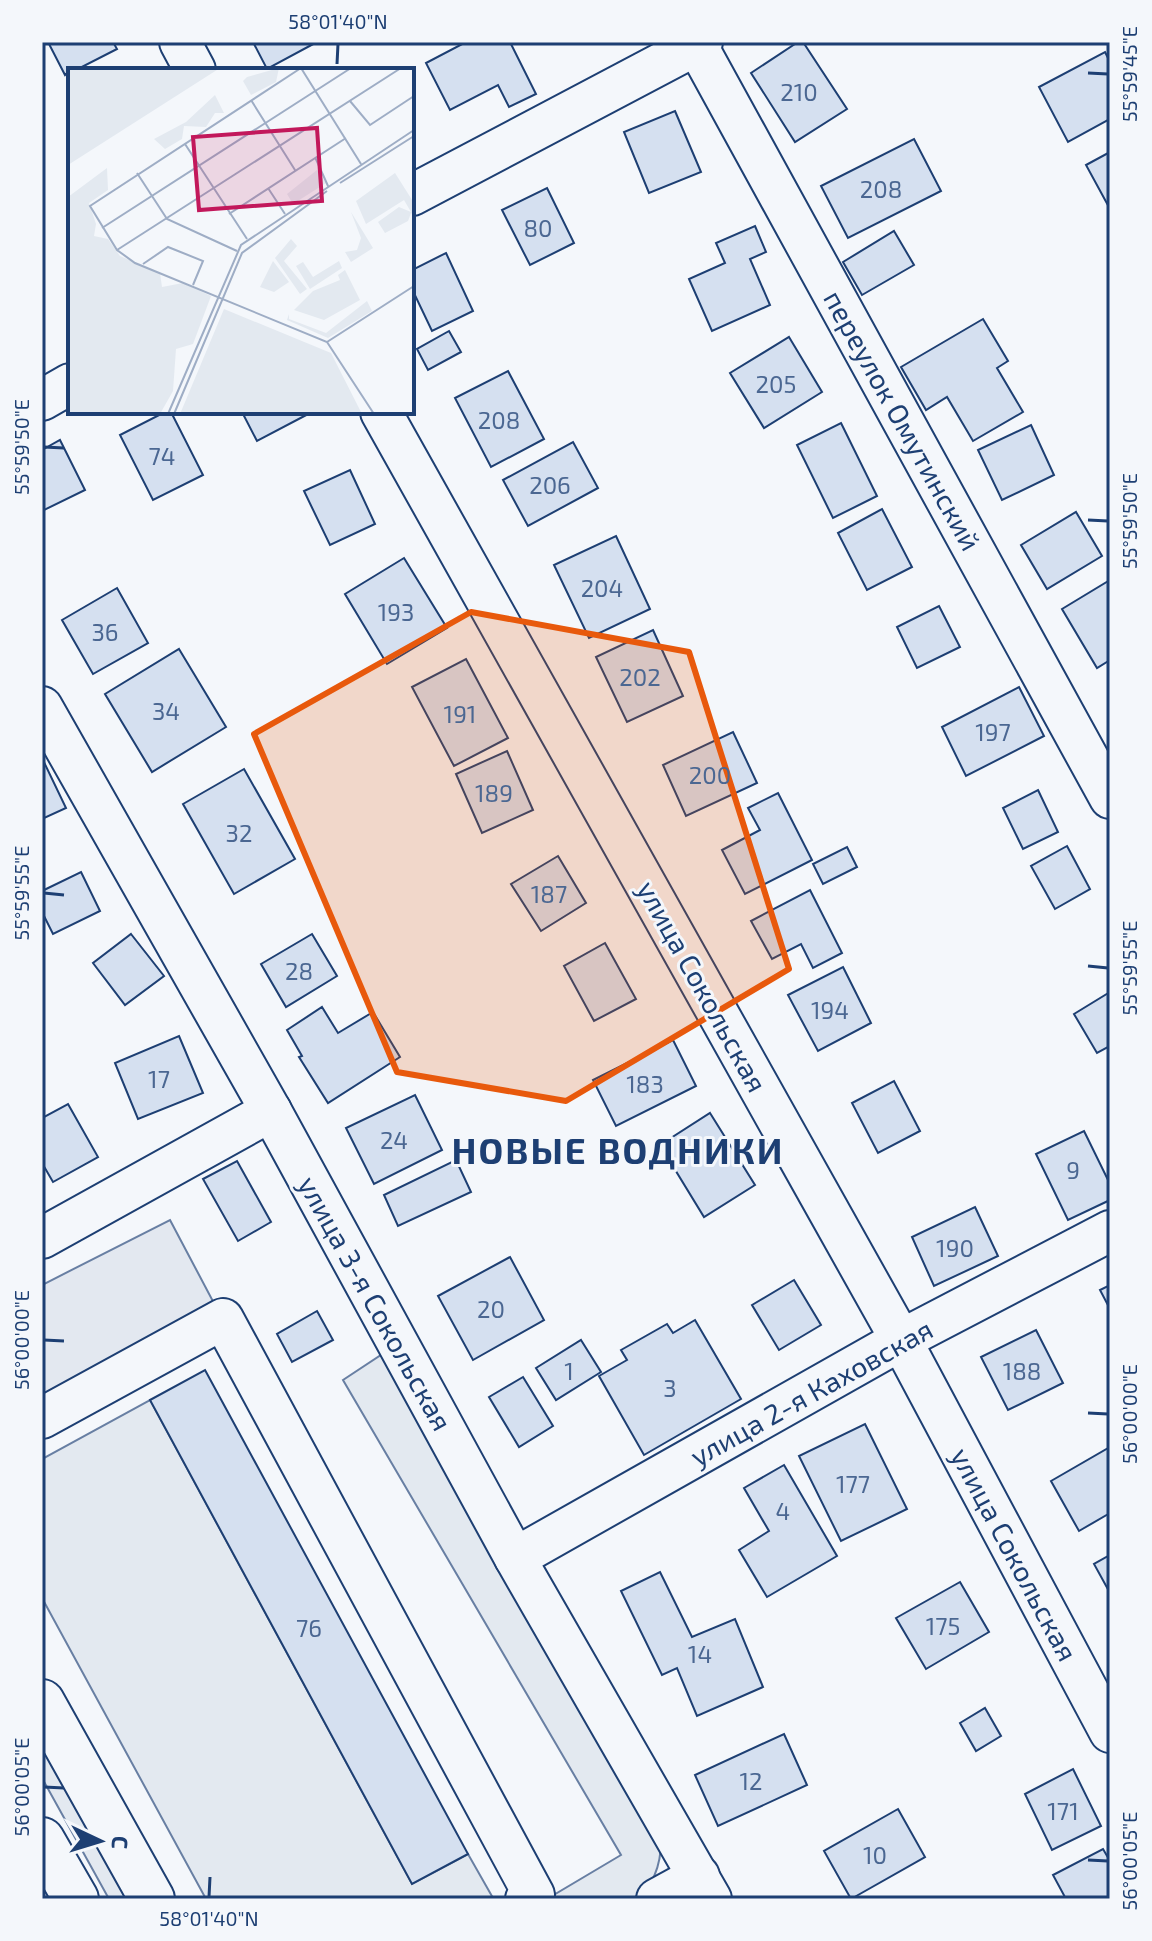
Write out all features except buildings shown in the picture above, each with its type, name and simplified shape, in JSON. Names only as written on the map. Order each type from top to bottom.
[{"type":"main road","points":[[42,1702],[152,1899]]},
{"type":"main road","points":[[42,1840],[76,1899]]},
{"type":"street","points":[[180,42],[194,68]]},
{"type":"street","points":[[414,194],[698,43]]},
{"type":"street","name":"переулок Омутинский","points":[[698,43],[1110,798]]},
{"type":"street","points":[[42,400],[68,385]]},
{"type":"street","name":"улица Сокольская","points":[[382,414],[901,1340],[1110,1732]]},
{"type":"street","name":"улица 3-я Сокольская","points":[[42,707],[271,1111],[515,1558],[705,1888]]},
{"type":"street","points":[[42,1238],[271,1111]]},
{"type":"street","name":"улица 2-я Каховская","points":[[515,1558],[901,1340],[1110,1231]]},
{"type":"street","points":[[42,1418],[223,1319],[534,1895],[526,1899]]},
{"type":"street","points":[[657,1899],[705,1888]]},
{"type":"highlighted area","points":[[471,612],[689,652],[789,969],[566,1101],[397,1072],[254,734]]},
{"type":"shaded area","points":[[170,1220],[216,1307],[42,1399],[42,1285]]},
{"type":"shaded area","points":[[384,1353],[661,1841],[660,1858],[650,1883],[630,1899],[547,1899],[621,1855],[343,1380]]},
{"type":"shaded area","points":[[150,1400],[412,1884],[468,1854],[493,1898],[206,1899],[42,1598],[42,1459]]},
{"type":"shaded area","points":[[42,1743],[128,1899],[109,1899],[42,1778]]},
{"type":"district","name":"НОВЫЕ ВОДНИКИ","points":[[618,1149]]}]
